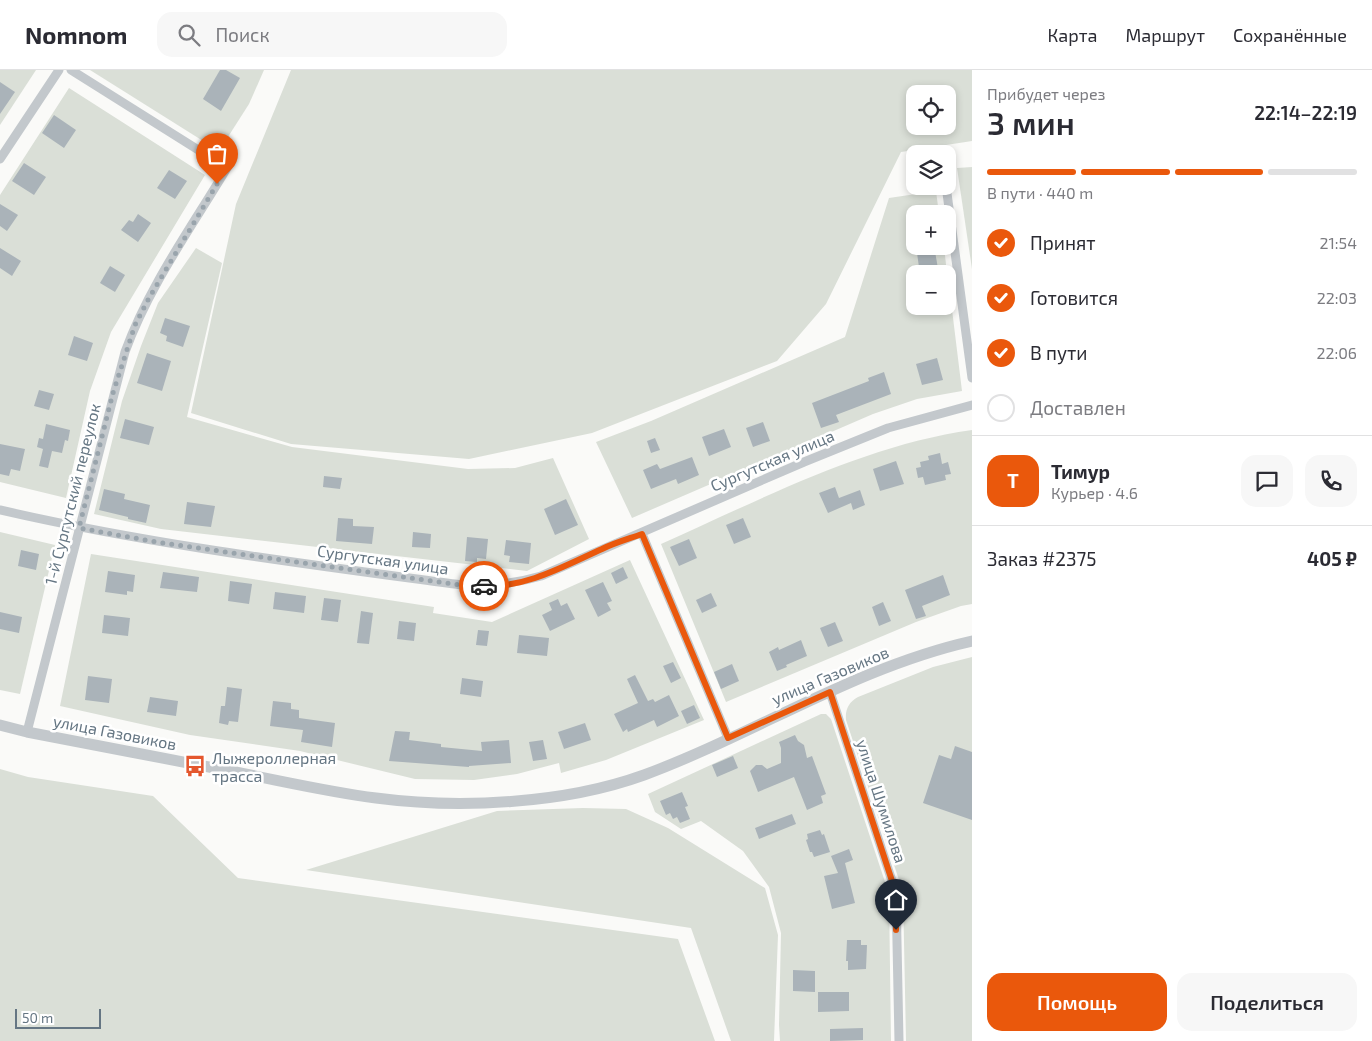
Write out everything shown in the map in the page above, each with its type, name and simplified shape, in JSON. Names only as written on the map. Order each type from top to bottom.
[{"type":"street","points":[[0,159],[59,70]]},
{"type":"street","name":"1-й Сургутский переулок","points":[[27,732],[113,393],[135,325],[149,298],[227,168],[70,70]]},
{"type":"street","points":[[947,195],[972,378]]},
{"type":"street","name":"Сургутская улица","points":[[0,510],[79,528],[172,545],[461,585],[488,586],[517,583],[541,576],[604,547],[642,534],[804,462],[880,432],[972,404]]},
{"type":"street","points":[[642,534],[728,738]]},
{"type":"street","name":"улица Газовиков","points":[[0,724],[27,732],[346,794],[406,802],[446,803],[525,800],[585,790],[643,775],[830,692],[923,654],[972,641]]},
{"type":"street","name":"улица Шумилова","points":[[830,692],[896,893],[899,1041]]},
{"type":"shaded area","points":[[0,70],[36,70],[0,125]]},
{"type":"shaded area","points":[[90,70],[264,70],[249,104],[219,151]]},
{"type":"shaded area","points":[[291,70],[972,70],[972,141],[946,145],[906,145],[906,151],[901,152],[826,304],[777,361],[592,433],[469,459],[291,444],[191,413],[236,204]]},
{"type":"shaded area","points":[[69,88],[205,175],[111,332],[90,391],[66,498],[0,482],[0,195]]},
{"type":"shaded area","points":[[972,167],[972,269],[957,168]]},
{"type":"shaded area","points":[[909,195],[937,195],[938,205],[906,205],[906,255],[945,255],[946,265],[906,265],[906,315],[953,315],[962,391],[917,399],[873,414],[632,518],[596,442],[651,421],[845,337],[889,198]]},
{"type":"shaded area","points":[[196,248],[222,263],[187,417],[292,447],[468,469],[515,468],[553,458],[589,539],[527,571],[161,529],[94,514],[122,401],[141,346],[158,303]]},
{"type":"shaded area","points":[[972,430],[972,604],[916,622],[726,702],[661,544],[813,476],[852,461],[932,437]]},
{"type":"shaded area","points":[[0,532],[55,545],[20,694],[0,690]]},
{"type":"shaded area","points":[[91,554],[434,607],[433,613],[492,622],[630,560],[704,720],[606,760],[561,773],[559,763],[517,774],[474,780],[415,779],[300,751],[190,735],[60,706]]},
{"type":"shaded area","points":[[972,657],[972,1041],[906,1041],[903,892],[846,720],[846,712],[852,701],[858,697],[933,667]]},
{"type":"shaded area","points":[[821,714],[826,714],[831,719],[889,894],[891,1041],[780,1041],[781,933],[769,887],[743,851],[701,821],[681,829],[655,812],[648,794]]},
{"type":"shaded area","points":[[0,769],[28,777],[153,796],[238,878],[678,939],[715,1041],[0,1041]]},
{"type":"shaded area","points":[[583,808],[626,809],[668,828],[765,888],[778,935],[774,1041],[731,1041],[691,928],[306,870],[497,811]]},
{"type":"building","points":[[220,70],[226,70],[240,78],[221,111],[203,99]]},
{"type":"building","points":[[0,82],[15,92],[0,114]]},
{"type":"building","points":[[54,115],[76,130],[64,148],[42,133]]},
{"type":"building","points":[[24,163],[46,177],[34,195],[12,181]]},
{"type":"building","points":[[169,170],[187,181],[175,199],[157,188]]},
{"type":"building","points":[[0,204],[18,215],[7,231],[0,226]]},
{"type":"building","points":[[138,214],[151,223],[138,242],[121,230],[129,220],[133,222]]},
{"type":"building","points":[[0,248],[21,261],[12,276],[0,268]]},
{"type":"building","points":[[917,255],[936,255],[937,265],[919,265]]},
{"type":"building","points":[[110,266],[125,275],[115,292],[100,283]]},
{"type":"building","points":[[165,318],[190,326],[183,347],[166,341],[167,336],[160,333]]},
{"type":"building","points":[[74,336],[93,343],[87,361],[68,355]]},
{"type":"building","points":[[147,353],[171,361],[162,391],[137,383]]},
{"type":"building","points":[[937,358],[943,380],[922,385],[916,364]]},
{"type":"building","points":[[884,372],[891,394],[836,415],[839,422],[821,428],[812,403],[869,381],[868,378]]},
{"type":"building","points":[[39,390],[54,394],[49,410],[34,406]]},
{"type":"building","points":[[125,419],[154,427],[149,445],[120,438]]},
{"type":"building","points":[[763,422],[770,441],[753,447],[746,428]]},
{"type":"building","points":[[46,424],[70,430],[68,441],[65,440],[62,453],[52,451],[48,468],[39,466],[43,449],[37,447],[39,438],[43,439]]},
{"type":"building","points":[[724,429],[731,447],[709,456],[702,437]]},
{"type":"building","points":[[655,438],[660,450],[651,453],[647,441]]},
{"type":"building","points":[[0,444],[25,449],[20,471],[11,469],[9,476],[0,474]]},
{"type":"building","points":[[940,453],[942,464],[948,462],[951,474],[945,475],[946,480],[925,485],[923,477],[918,478],[916,468],[921,467],[920,462],[929,460],[928,456]]},
{"type":"building","points":[[692,457],[699,475],[678,484],[676,479],[651,489],[643,470],[657,464],[660,469]]},
{"type":"building","points":[[896,461],[904,484],[880,491],[873,469]]},
{"type":"building","points":[[324,476],[342,478],[340,489],[323,487]]},
{"type":"building","points":[[835,487],[839,498],[860,490],[865,505],[853,510],[851,503],[828,513],[819,493]]},
{"type":"building","points":[[104,489],[125,494],[124,499],[150,505],[146,523],[99,510]]},
{"type":"building","points":[[566,499],[578,525],[555,535],[544,509]]},
{"type":"building","points":[[187,502],[215,506],[211,527],[184,524]]},
{"type":"building","points":[[338,518],[353,519],[353,526],[374,527],[372,544],[336,541]]},
{"type":"building","points":[[743,518],[751,537],[734,544],[726,525]]},
{"type":"building","points":[[413,532],[431,534],[430,548],[412,547]]},
{"type":"building","points":[[467,537],[488,539],[486,559],[477,558],[477,562],[465,561]]},
{"type":"building","points":[[689,539],[697,558],[679,566],[670,547]]},
{"type":"building","points":[[506,540],[531,543],[529,564],[509,562],[510,556],[504,555]]},
{"type":"building","points":[[21,550],[39,554],[36,570],[18,566]]},
{"type":"building","points":[[623,567],[628,578],[616,584],[611,573]]},
{"type":"building","points":[[108,571],[135,575],[133,592],[127,591],[127,595],[105,592]]},
{"type":"building","points":[[163,572],[199,577],[197,592],[160,588]]},
{"type":"building","points":[[943,575],[950,595],[922,606],[926,616],[916,619],[905,590]]},
{"type":"building","points":[[230,581],[252,584],[249,604],[228,601]]},
{"type":"building","points":[[603,582],[612,601],[607,603],[611,610],[598,617],[585,590]]},
{"type":"building","points":[[275,592],[306,596],[304,613],[273,609]]},
{"type":"building","points":[[711,593],[717,606],[702,613],[696,600]]},
{"type":"building","points":[[324,598],[341,600],[338,622],[321,620]]},
{"type":"building","points":[[558,599],[561,606],[567,603],[575,619],[550,631],[542,615],[552,610],[549,603]]},
{"type":"building","points":[[883,602],[891,621],[879,626],[872,607]]},
{"type":"building","points":[[361,611],[373,613],[369,644],[357,643]]},
{"type":"building","points":[[0,612],[22,617],[19,633],[0,629]]},
{"type":"building","points":[[104,615],[130,618],[128,636],[102,633]]},
{"type":"building","points":[[399,621],[416,623],[414,641],[397,639]]},
{"type":"building","points":[[835,622],[843,641],[828,647],[820,628]]},
{"type":"building","points":[[478,630],[489,631],[487,646],[476,645]]},
{"type":"building","points":[[519,635],[549,638],[547,656],[517,653]]},
{"type":"building","points":[[801,640],[807,656],[777,671],[769,652],[778,647],[779,650]]},
{"type":"building","points":[[673,662],[681,678],[671,683],[663,666]]},
{"type":"building","points":[[732,664],[739,681],[721,689],[714,672]]},
{"type":"building","points":[[635,675],[648,701],[653,699],[655,702],[669,695],[679,716],[657,727],[654,720],[628,732],[627,729],[623,732],[614,714],[638,703],[627,679]]},
{"type":"building","points":[[88,676],[112,679],[109,703],[85,700]]},
{"type":"building","points":[[462,678],[483,681],[481,697],[460,694]]},
{"type":"building","points":[[227,687],[242,689],[238,722],[229,721],[228,725],[219,723],[221,706],[225,706]]},
{"type":"building","points":[[150,697],[178,701],[176,716],[147,712]]},
{"type":"building","points":[[273,701],[291,703],[291,709],[299,710],[299,718],[335,723],[332,747],[301,742],[303,730],[270,726]]},
{"type":"building","points":[[694,705],[700,718],[687,724],[681,711]]},
{"type":"building","points":[[585,723],[591,740],[564,749],[558,732]]},
{"type":"building","points":[[395,731],[410,732],[409,740],[441,744],[441,747],[482,751],[481,742],[509,740],[511,763],[469,767],[389,761]]},
{"type":"building","points":[[795,735],[798,741],[804,745],[807,758],[812,756],[826,794],[821,796],[823,803],[807,810],[794,777],[758,792],[750,771],[756,765],[762,765],[767,769],[781,763],[779,742]]},
{"type":"building","points":[[543,740],[547,759],[533,761],[529,742]]},
{"type":"building","points":[[955,746],[972,752],[972,820],[923,803],[939,755],[951,759]]},
{"type":"building","points":[[733,756],[738,768],[717,777],[712,765]]},
{"type":"building","points":[[682,792],[688,806],[685,807],[690,819],[680,823],[677,817],[673,819],[670,813],[666,815],[660,801]]},
{"type":"building","points":[[792,814],[796,824],[759,839],[755,828]]},
{"type":"building","points":[[820,830],[822,835],[824,834],[830,852],[814,857],[806,840],[808,839],[807,834]]},
{"type":"building","points":[[849,849],[853,860],[845,863],[855,903],[832,909],[824,876],[838,873],[831,856]]},
{"type":"building","points":[[847,940],[861,940],[861,945],[867,945],[866,969],[848,970],[848,961],[846,961]]},
{"type":"building","points":[[793,970],[815,971],[815,992],[793,991]]},
{"type":"building","points":[[818,992],[849,992],[849,1011],[818,1012]]},
{"type":"building","points":[[863,1028],[863,1040],[830,1041],[830,1029]]},
{"type":"way so far","points":[[217,184],[149,298],[124,352],[79,528],[162,543],[461,585],[484,586]]},
{"type":"place","name":"Лыжероллерная трасса","points":[[195,766]]},
{"type":"route","points":[[484,586],[517,583],[541,576],[604,547],[642,534],[728,738],[830,692],[896,893],[896,930]]}]
